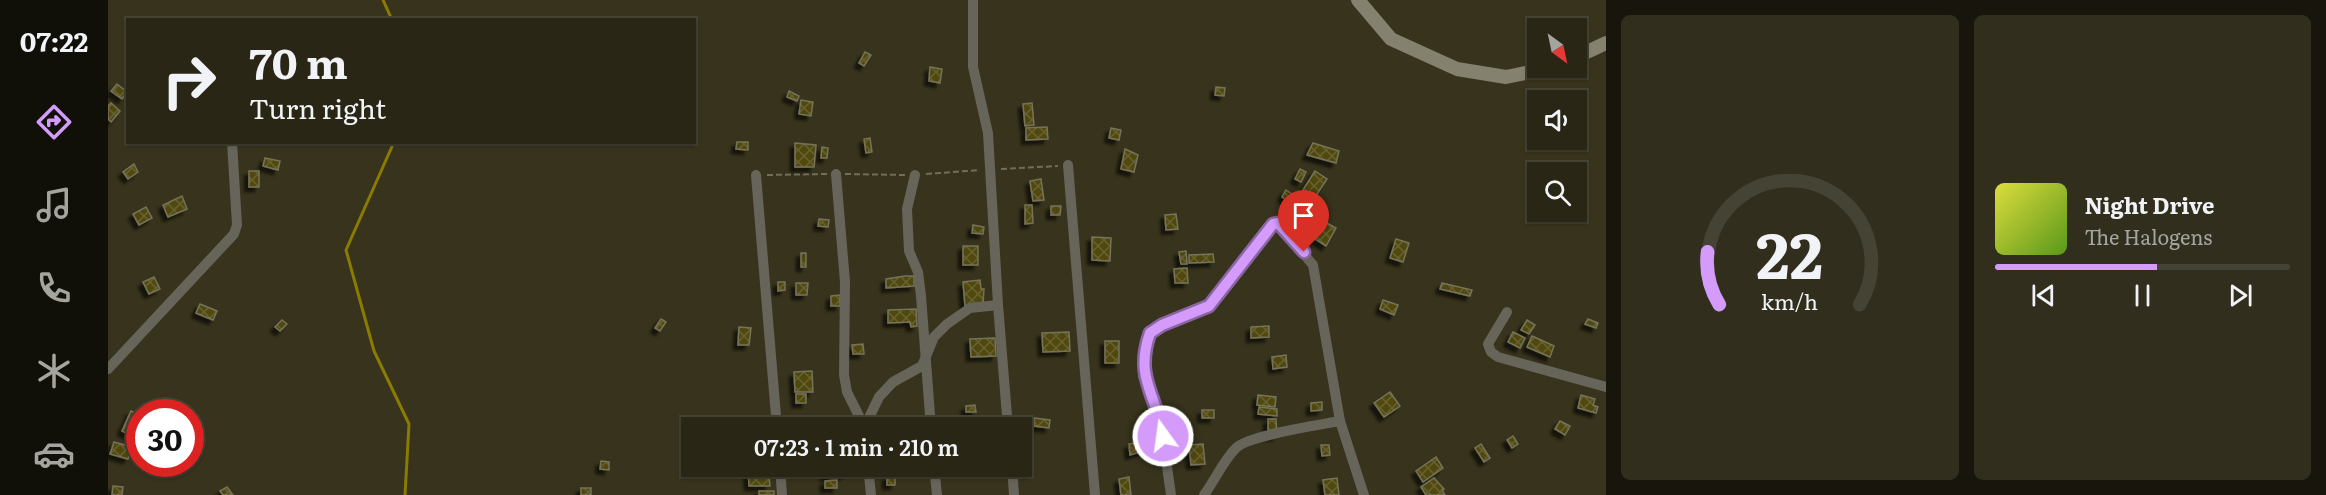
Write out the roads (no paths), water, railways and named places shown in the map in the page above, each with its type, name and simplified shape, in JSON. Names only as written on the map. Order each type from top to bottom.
[{"type":"street","points":[[973,0],[973,67],[988,133],[1007,417]]},
{"type":"street","points":[[1358,0],[1391,39],[1457,69],[1506,76],[1527,72]]},
{"type":"street","points":[[1587,52],[1606,43]]},
{"type":"street","points":[[108,369],[234,234],[237,225],[232,144]]},
{"type":"street","points":[[1068,165],[1095,495]]},
{"type":"street","points":[[836,174],[845,282],[844,375],[847,392],[860,417]]},
{"type":"street","points":[[756,175],[776,417]]},
{"type":"street","points":[[915,175],[909,194],[909,251],[918,272],[930,417]]},
{"type":"street","points":[[1171,495],[1160,417],[1143,376],[1150,333],[1162,325],[1209,306],[1273,224],[1278,223],[1313,265],[1340,422],[1364,495]]},
{"type":"street","points":[[870,417],[879,397],[893,382],[918,370],[934,337],[961,313],[970,308],[998,305]]},
{"type":"street","points":[[1507,312],[1488,344],[1491,352],[1510,363],[1606,387]]},
{"type":"street","points":[[1204,495],[1237,447],[1247,441],[1284,430],[1340,422]]},
{"type":"street","points":[[781,477],[782,495]]},
{"type":"street","points":[[869,477],[871,495]]},
{"type":"street","points":[[935,477],[937,495]]},
{"type":"street","points":[[1013,477],[1014,495]]},
{"type":"waterway","points":[[383,0],[391,18]]},
{"type":"waterway","points":[[393,144],[346,250],[374,351],[409,424],[405,495]]}]
